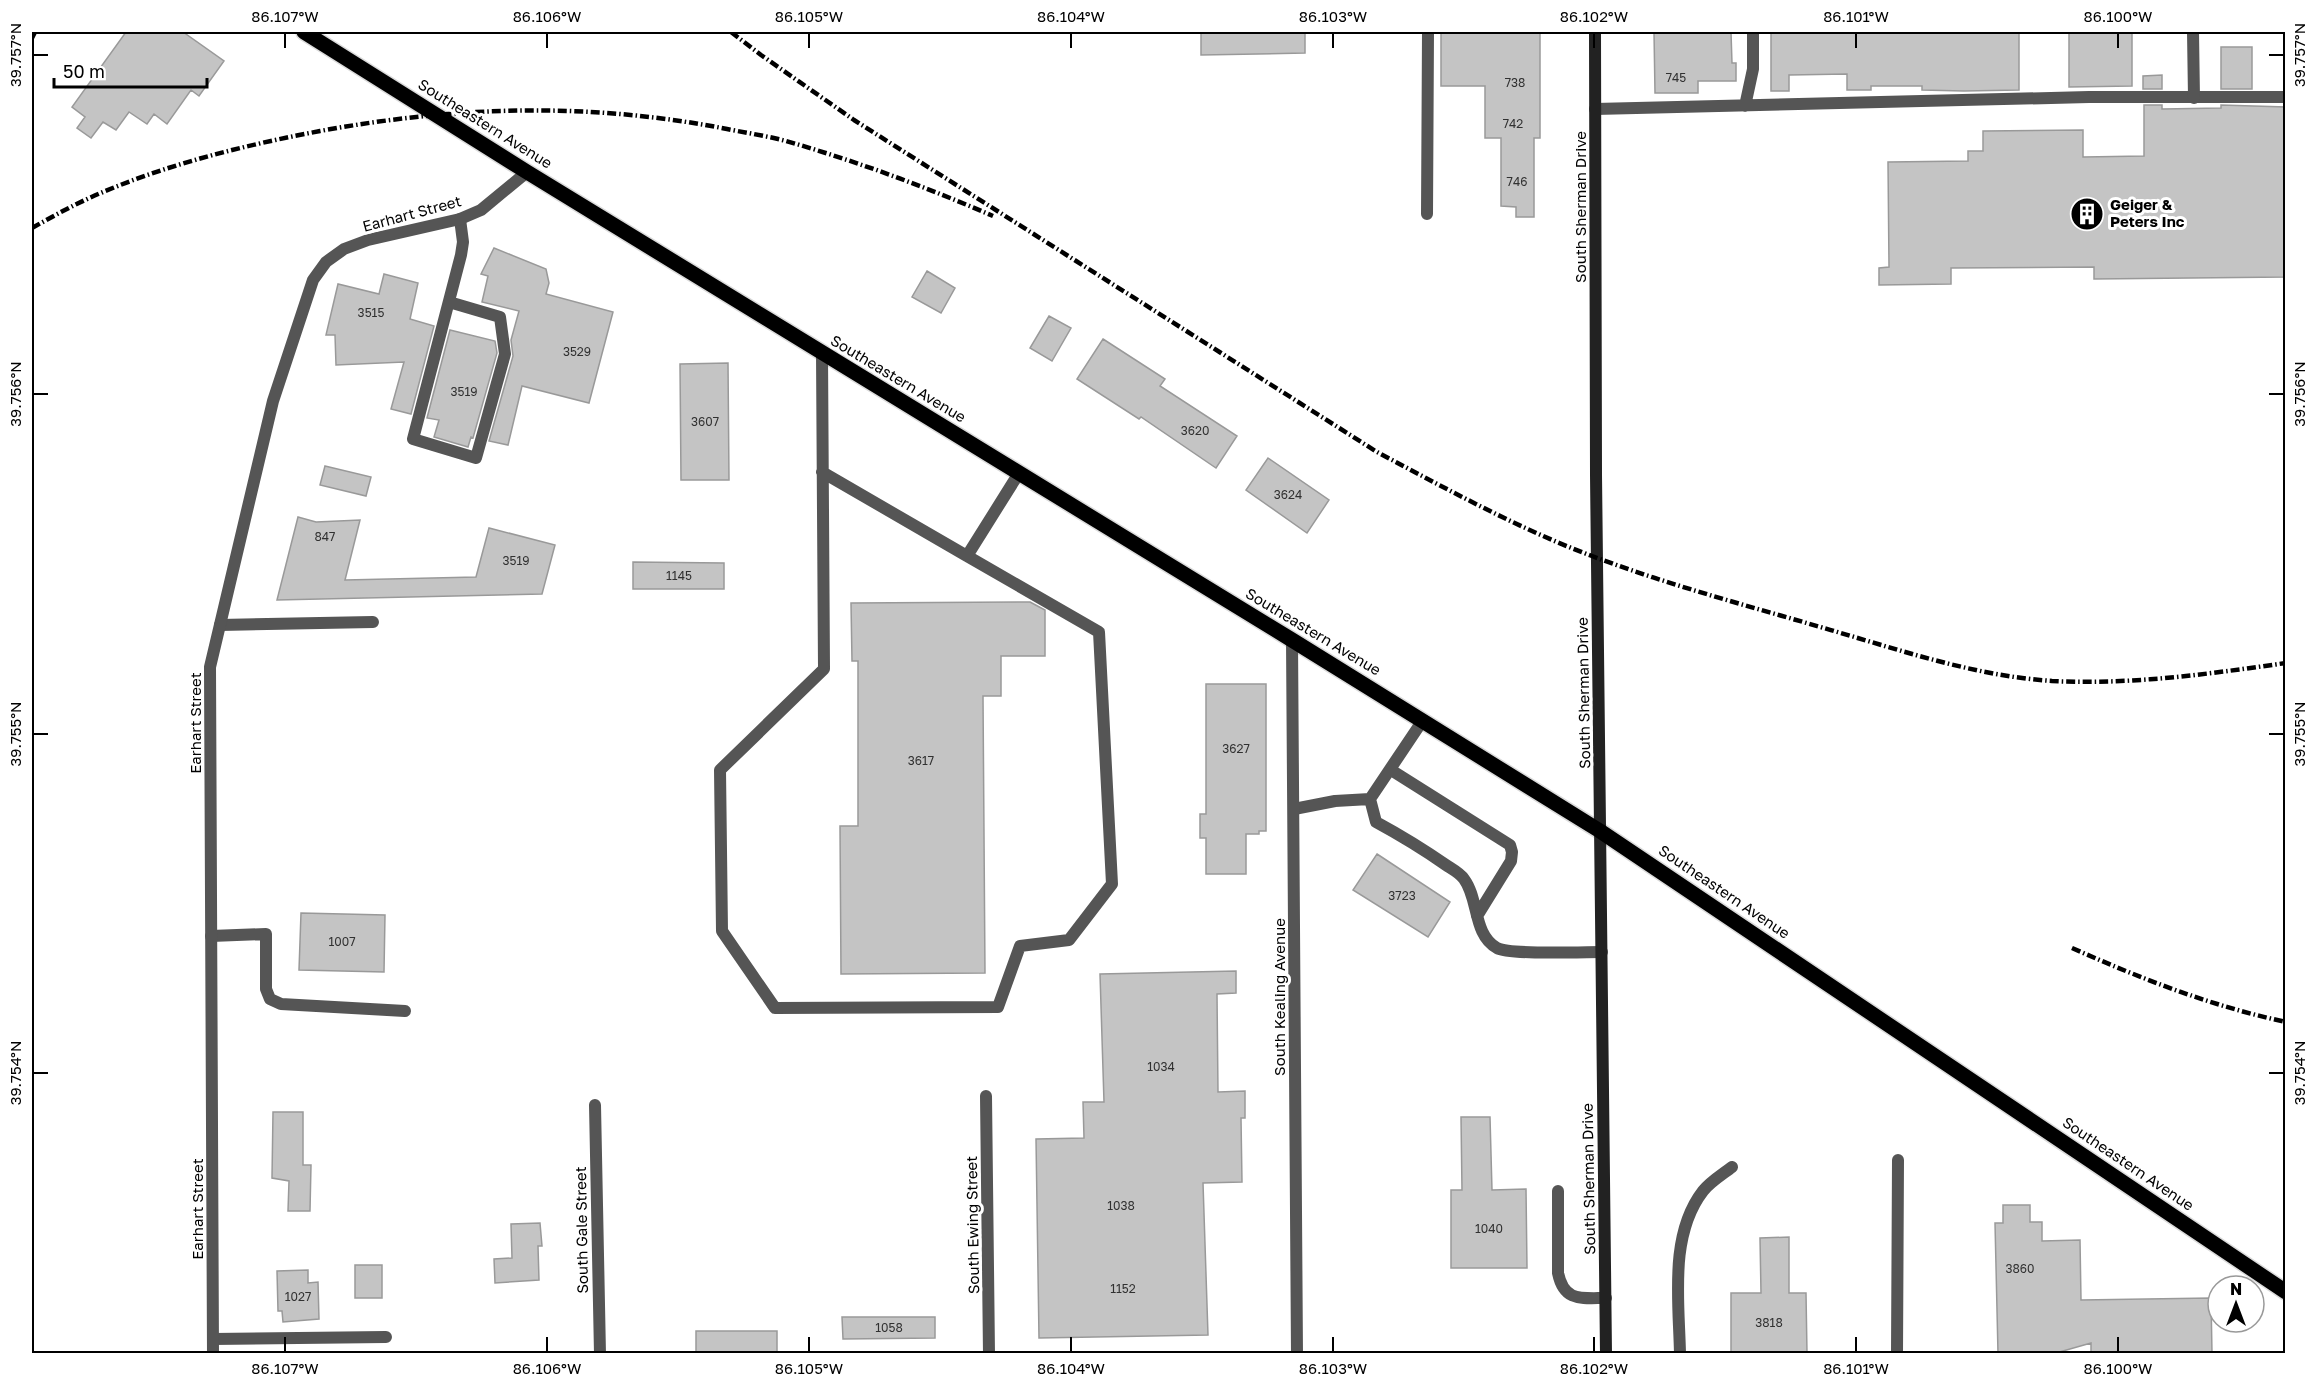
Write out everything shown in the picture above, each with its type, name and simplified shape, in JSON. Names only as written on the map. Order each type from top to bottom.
[{"type":"main road","name":"Southeastern Avenue","points":[[304,32],[527,172],[1423,720],[1600,831],[2286,1292]]},
{"type":"main road","name":"South Sherman Drive","points":[[1595,32],[1606,1353]]},
{"type":"street","points":[[1427,214],[1428,32]]},
{"type":"street","points":[[1745,106],[1753,69],[1753,32]]},
{"type":"street","points":[[2193,32],[2194,98]]},
{"type":"street","points":[[1595,109],[2089,97],[2286,97]]},
{"type":"street","name":"Earhart Street","points":[[213,1353],[210,667],[273,401],[301,312],[318,269],[344,249],[368,240],[460,219],[481,210],[527,172]]},
{"type":"street","points":[[449,302],[500,317],[504,333],[505,354],[476,458],[413,439],[463,242],[460,219]]},
{"type":"street","points":[[822,353],[822,472],[824,669],[720,771],[722,931],[775,1008],[998,1007],[1020,946],[1069,940],[1112,884],[1099,632],[822,472]]},
{"type":"street","points":[[967,556],[1019,473]]},
{"type":"street","points":[[220,625],[373,622]]},
{"type":"street","name":"South Kealing Avenue","points":[[1292,640],[1297,1353]]},
{"type":"street","points":[[1370,799],[1423,720]]},
{"type":"street","points":[[1391,770],[1510,845],[1511,861],[1477,916]]},
{"type":"street","points":[[1293,810],[1335,801],[1370,799]]},
{"type":"street","points":[[1370,799],[1376,822],[1408,839],[1464,877],[1474,898],[1477,916],[1484,934],[1497,948],[1512,951],[1602,952]]},
{"type":"street","points":[[211,936],[266,934],[266,989],[270,999],[281,1004],[405,1011]]},
{"type":"street","name":"South Ewing Street","points":[[986,1096],[989,1353]]},
{"type":"street","name":"South Gale Street","points":[[595,1105],[600,1353]]},
{"type":"street","points":[[1897,1353],[1898,1160]]},
{"type":"street","points":[[1680,1353],[1678,1266],[1687,1222],[1704,1190],[1732,1167]]},
{"type":"street","points":[[1558,1191],[1558,1273],[1561,1286],[1569,1294],[1580,1298],[1606,1298]]},
{"type":"street","points":[[213,1339],[386,1337]]},
{"type":"building","points":[[126,32],[183,32],[224,61],[199,96],[191,90],[167,124],[154,114],[147,124],[129,112],[116,130],[103,122],[91,138],[77,128],[85,117],[72,107]]},
{"type":"building","points":[[1201,32],[1305,32],[1305,53],[1201,55]]},
{"type":"building","points":[[1441,32],[1540,32],[1540,138],[1534,138],[1534,217],[1516,217],[1516,207],[1501,206],[1501,138],[1485,138],[1485,86],[1441,86]]},
{"type":"building","points":[[1654,32],[1731,32],[1732,63],[1736,63],[1736,81],[1698,81],[1698,93],[1655,93]]},
{"type":"building","points":[[1771,32],[2019,32],[2019,90],[1922,90],[1922,86],[1871,86],[1871,90],[1847,90],[1847,74],[1789,75],[1789,91],[1771,91]]},
{"type":"building","points":[[2069,32],[2132,32],[2132,86],[2069,87]]},
{"type":"building","points":[[2221,47],[2252,47],[2252,89],[2221,89]]},
{"type":"building","points":[[2162,75],[2162,89],[2143,89],[2143,76]]},
{"type":"building","name":"Geiger & Peters Inc","points":[[2144,105],[2162,105],[2162,109],[2221,108],[2221,105],[2286,107],[2286,277],[2094,279],[2094,267],[1951,268],[1951,284],[1879,285],[1879,268],[1889,267],[1888,162],[1968,161],[1968,151],[1983,151],[1983,131],[2083,130],[2083,157],[2144,156]]},
{"type":"building","points":[[494,248],[546,269],[549,283],[546,294],[613,312],[589,403],[522,386],[508,445],[489,441],[513,356],[511,340],[519,311],[482,302],[488,276],[481,274]]},
{"type":"building","points":[[927,271],[955,288],[941,313],[912,297]]},
{"type":"building","points":[[384,274],[418,283],[410,319],[434,326],[411,414],[391,409],[404,362],[336,365],[335,335],[326,335],[338,284],[379,294]]},
{"type":"building","points":[[1049,316],[1071,328],[1052,361],[1030,348]]},
{"type":"building","points":[[450,330],[495,341],[497,353],[473,438],[471,437],[468,447],[434,437],[439,420],[427,418]]},
{"type":"building","points":[[1103,339],[1165,379],[1160,386],[1237,436],[1216,468],[1141,417],[1139,419],[1077,379]]},
{"type":"building","points":[[728,363],[729,480],[681,480],[680,364]]},
{"type":"building","points":[[1268,458],[1329,500],[1307,533],[1246,490]]},
{"type":"building","points":[[325,466],[371,477],[366,496],[320,485]]},
{"type":"building","points":[[298,517],[316,522],[360,520],[345,580],[476,577],[489,528],[555,545],[542,594],[277,600]]},
{"type":"building","points":[[633,562],[724,563],[724,589],[633,589]]},
{"type":"building","points":[[1030,602],[1045,610],[1045,656],[1001,656],[1001,696],[983,696],[985,973],[841,974],[840,826],[858,826],[858,661],[852,661],[851,603]]},
{"type":"building","points":[[1206,684],[1266,684],[1266,831],[1259,831],[1259,834],[1246,834],[1246,874],[1206,874],[1206,838],[1200,838],[1200,814],[1206,814]]},
{"type":"building","points":[[1377,854],[1450,902],[1428,937],[1353,890]]},
{"type":"building","points":[[301,913],[385,915],[384,972],[299,970]]},
{"type":"building","points":[[1236,971],[1236,993],[1217,994],[1218,1092],[1245,1091],[1245,1118],[1241,1118],[1242,1182],[1203,1183],[1208,1335],[1039,1338],[1036,1139],[1084,1138],[1083,1102],[1104,1102],[1100,974]]},
{"type":"building","points":[[273,1112],[303,1112],[303,1165],[311,1165],[310,1211],[288,1211],[289,1181],[272,1178]]},
{"type":"building","points":[[1461,1117],[1490,1117],[1492,1190],[1526,1189],[1527,1268],[1451,1268],[1451,1190],[1462,1190]]},
{"type":"building","points":[[2003,1205],[2030,1205],[2030,1222],[2042,1222],[2042,1241],[2080,1240],[2081,1300],[2206,1298],[2206,1334],[2212,1334],[2212,1353],[2091,1353],[2091,1343],[2056,1353],[1998,1353],[1995,1223],[2003,1223]]},
{"type":"building","points":[[540,1223],[542,1246],[538,1246],[539,1280],[495,1283],[494,1259],[512,1258],[511,1224]]},
{"type":"building","points":[[1789,1237],[1789,1293],[1806,1293],[1807,1353],[1731,1353],[1731,1293],[1761,1293],[1760,1238]]},
{"type":"building","points":[[355,1265],[382,1265],[382,1298],[355,1298]]},
{"type":"building","points":[[308,1270],[308,1283],[318,1282],[319,1319],[283,1322],[282,1311],[278,1311],[277,1271]]},
{"type":"building","points":[[842,1317],[935,1317],[935,1338],[843,1339]]},
{"type":"building","points":[[696,1331],[777,1331],[777,1353],[696,1353]]},
{"type":"railway","points":[[32,38],[35,32]]},
{"type":"railway","points":[[731,32],[854,120],[1377,452],[1483,507],[1564,545],[1622,567],[1712,596],[1915,655],[1996,674],[2052,681],[2140,680],[2199,675],[2286,663]]},
{"type":"railway","points":[[32,228],[85,200],[156,172],[265,142],[320,131],[422,116],[523,110],[624,114],[676,120],[786,141],[865,166],[993,216]]},
{"type":"railway","points":[[2072,948],[2177,991],[2286,1022]]},
{"type":"place","name":"Geiger & Peters Inc","points":[[2087,214]]}]
